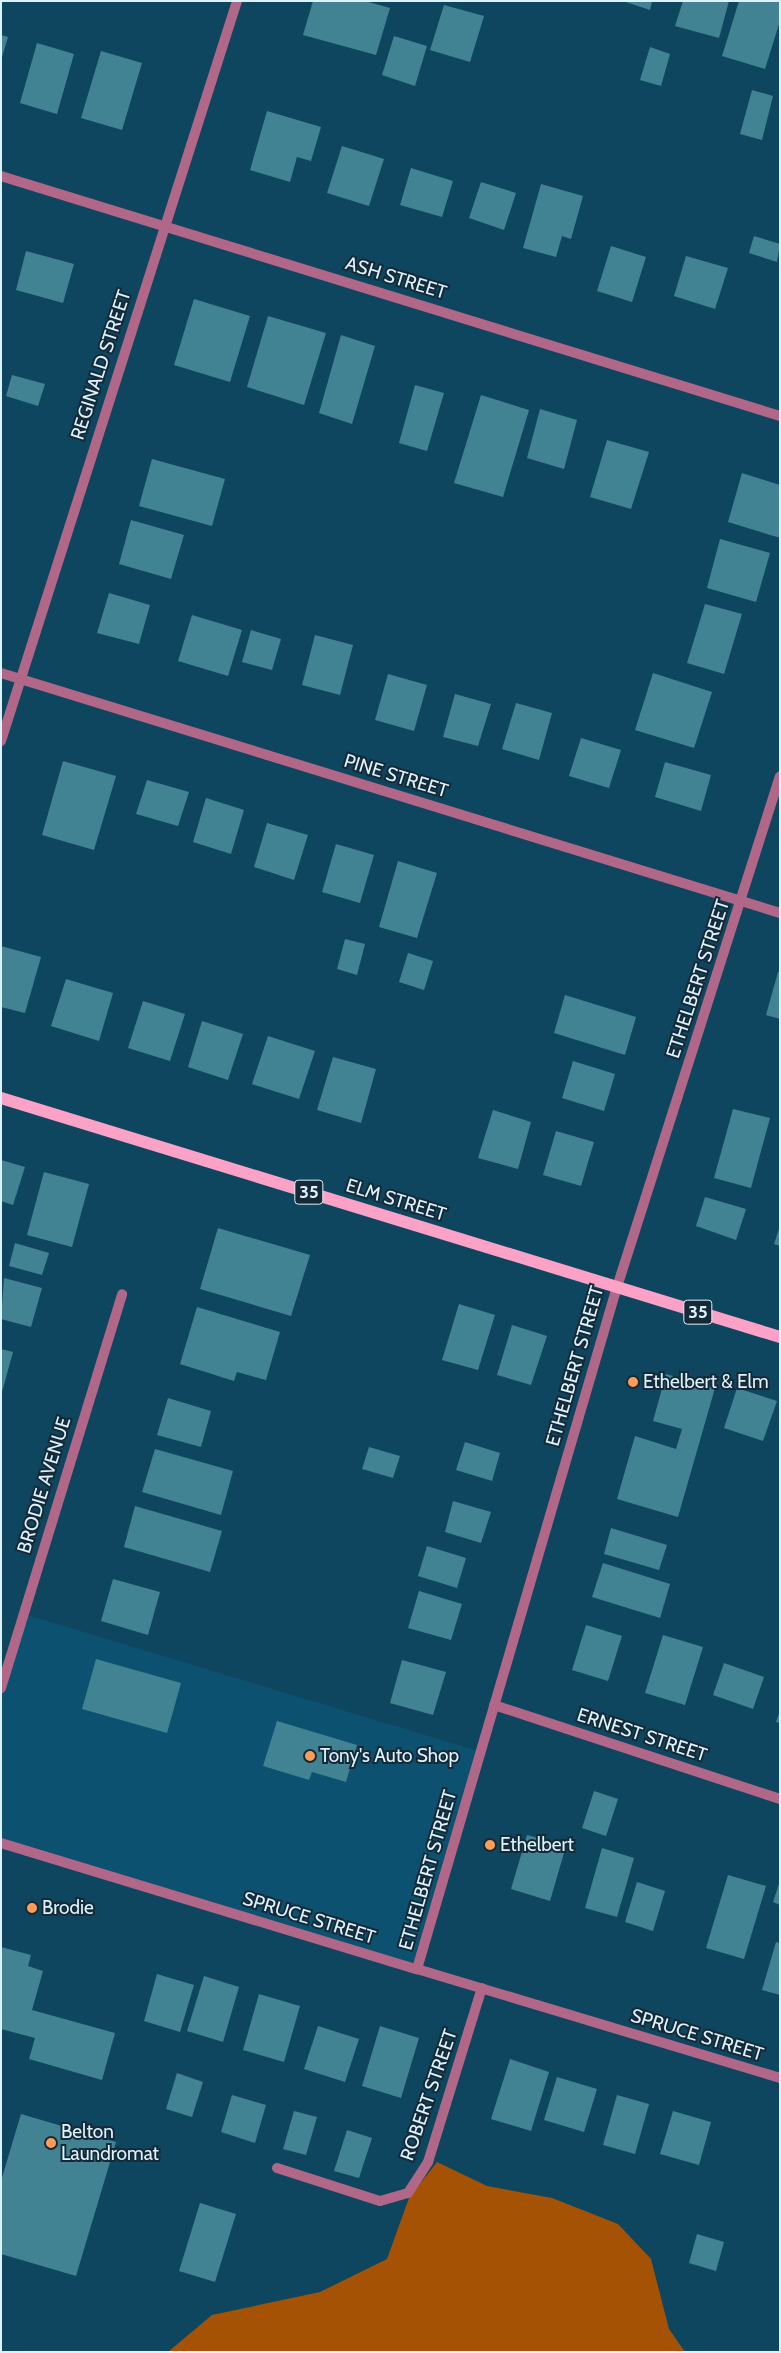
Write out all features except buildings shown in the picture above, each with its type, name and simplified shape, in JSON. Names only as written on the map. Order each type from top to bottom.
[{"type":"main road","name":"ELM STREET","points":[[1,1098],[780,1337]]},
{"type":"street","name":"REGINALD STREET","points":[[1,741],[164,224],[237,1]]},
{"type":"street","name":"ASH STREET","points":[[1,176],[164,224],[780,416]]},
{"type":"street","name":"PINE STREET","points":[[1,673],[780,913]]},
{"type":"street","name":"ETHELBERT STREET","points":[[417,1969],[617,1287],[742,901],[780,776]]},
{"type":"street","name":"BRODIE AVENUE","points":[[1,1688],[122,1294]]},
{"type":"street","name":"ERNEST STREET","points":[[494,1705],[780,1799]]},
{"type":"street","name":"SPRUCE STREET","points":[[1,1843],[780,2078]]},
{"type":"street","name":"ROBERT STREET","points":[[277,2168],[380,2201],[408,2193],[428,2162],[482,1988]]},
{"type":"shaded area","points":[[24,1614],[478,1751],[415,1964],[1,1840],[1,1694]]},
{"type":"shaded area","points":[[437,2162],[487,2186],[552,2198],[618,2224],[651,2259],[669,2329],[685,2352],[168,2352],[212,2315],[320,2292],[387,2259],[409,2198]]},
{"type":"place","name":"Ethelbert & Elm","points":[[633,1382]]},
{"type":"place","name":"Tony's Auto Shop","points":[[310,1756]]},
{"type":"place","name":"Ethelbert","points":[[490,1845]]},
{"type":"place","name":"Brodie","points":[[32,1908]]},
{"type":"place","name":"Belton Laundromat","points":[[51,2143]]}]
